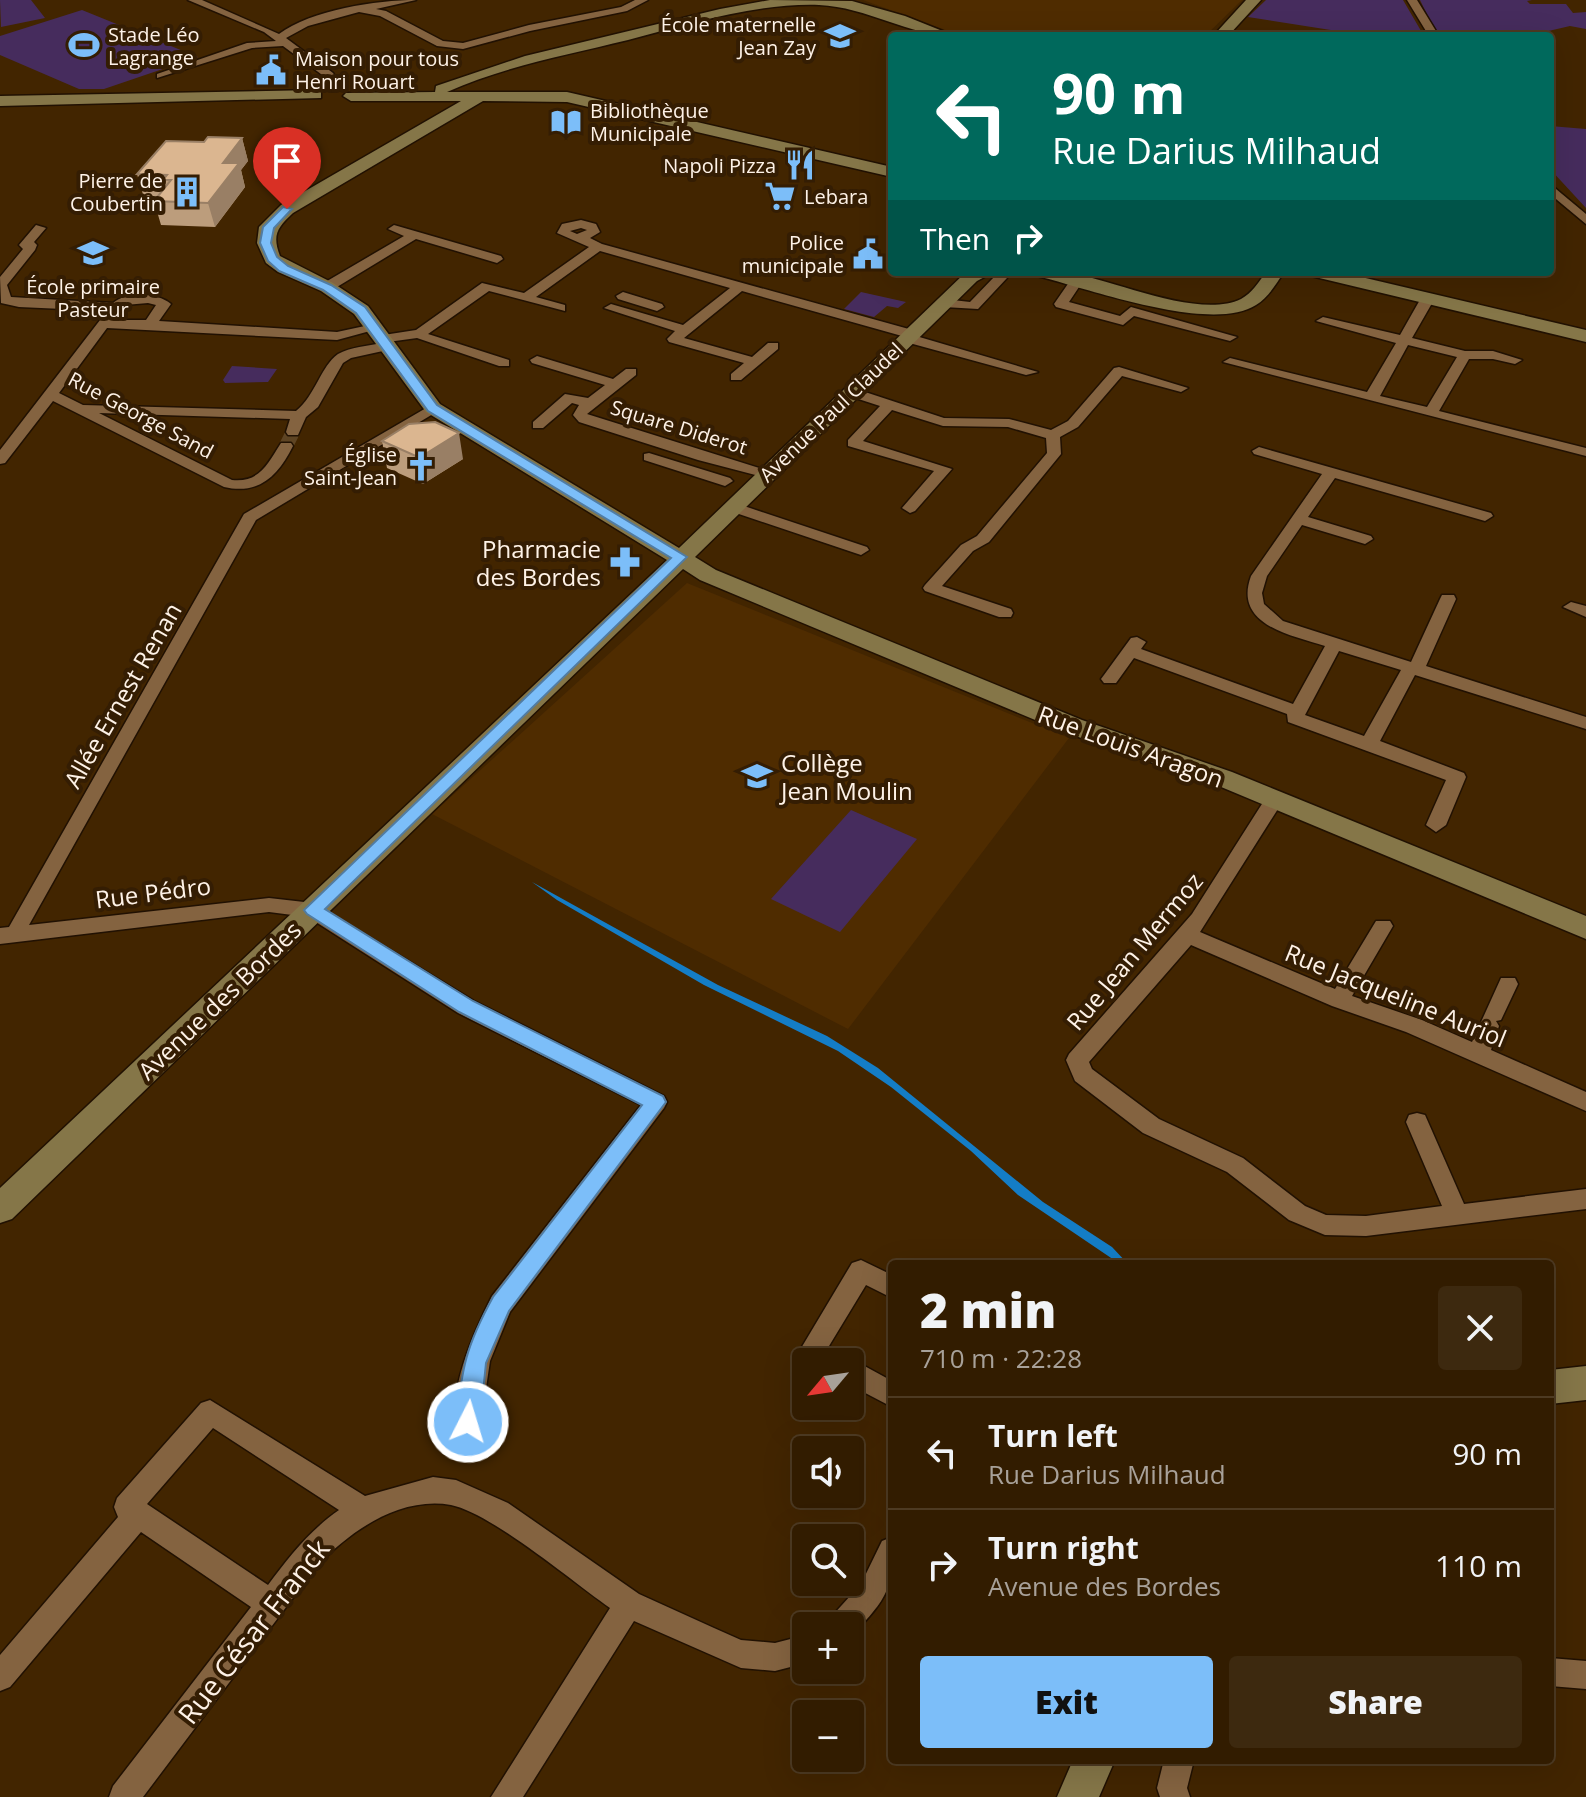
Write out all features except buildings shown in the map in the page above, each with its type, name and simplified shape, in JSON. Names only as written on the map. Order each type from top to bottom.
[{"type":"street","points":[[193,0],[268,30],[329,75],[336,87]]},
{"type":"street","points":[[268,30],[291,28],[411,0]]},
{"type":"street","points":[[1224,32],[1254,0]]},
{"type":"street","points":[[1412,0],[1432,32]]},
{"type":"street","points":[[386,8],[441,44],[463,46],[637,1]]},
{"type":"street","points":[[426,97],[456,82],[484,74],[773,1],[818,1],[857,6],[936,32]]},
{"type":"street","points":[[161,76],[251,45],[283,40],[291,28]]},
{"type":"street","points":[[481,96],[479,80],[484,74]]},
{"type":"street","points":[[316,95],[336,87],[352,90],[351,96]]},
{"type":"street","points":[[0,101],[316,95],[330,101],[351,96],[540,96],[594,102],[888,171]]},
{"type":"street","points":[[433,408],[361,310],[327,287],[284,268],[272,259],[266,243],[268,227],[296,203],[481,96]]},
{"type":"street","points":[[426,97],[434,113],[434,125]]},
{"type":"street","points":[[1554,192],[1586,220]]},
{"type":"street","points":[[40,228],[25,245],[31,245],[29,250],[0,285],[6,300],[116,307],[129,299],[159,300],[164,304],[150,324]]},
{"type":"street","points":[[394,229],[497,259]]},
{"type":"street","points":[[327,287],[414,235]]},
{"type":"street","points":[[581,238],[598,247],[1031,372]]},
{"type":"street","points":[[526,298],[598,247]]},
{"type":"street","name":"Avenue Paul Claudel","points":[[680,557],[971,277],[982,276]]},
{"type":"street","points":[[1058,276],[1203,310],[1243,306],[1252,301],[1272,276]]},
{"type":"street","points":[[1334,276],[1586,336]]},
{"type":"street","points":[[1077,281],[1061,304],[1123,321],[1131,311],[1230,337]]},
{"type":"street","points":[[105,324],[381,338],[420,334],[487,286],[560,308]]},
{"type":"street","points":[[740,286],[674,339],[754,362]]},
{"type":"street","points":[[623,296],[676,313]]},
{"type":"street","points":[[1372,397],[1428,298]]},
{"type":"street","name":"Rue George Sand","points":[[116,307],[51,394],[229,484],[245,487],[266,478],[290,439],[299,415]]},
{"type":"street","points":[[644,317],[656,307]]},
{"type":"street","points":[[611,308],[686,330]]},
{"type":"street","points":[[1323,321],[1465,355],[1493,355],[1515,360]]},
{"type":"street","points":[[420,334],[426,339],[504,363]]},
{"type":"street","points":[[79,408],[299,415],[313,404],[338,361],[381,338]]},
{"type":"street","points":[[736,377],[773,346]]},
{"type":"street","points":[[1431,412],[1465,355]]},
{"type":"street","name":"Square Diderot","points":[[537,360],[615,384]]},
{"type":"street","points":[[1230,362],[1586,452]]},
{"type":"street","points":[[851,392],[943,422],[1009,423],[1053,435],[1073,424],[1119,371],[1181,388]]},
{"type":"street","name":"Square Diderot","points":[[631,372],[580,415],[584,419],[703,457],[767,473]]},
{"type":"street","points":[[538,425],[584,385]]},
{"type":"street","points":[[0,460],[51,394]]},
{"type":"street","points":[[570,397],[590,404]]},
{"type":"street","points":[[889,405],[853,443],[944,469],[910,508]]},
{"type":"street","name":"Allée Ernest Renan","points":[[9,935],[19,925],[250,517],[433,408]]},
{"type":"street","name":"Rue Louis Aragon","points":[[433,408],[708,575],[1073,726],[1223,778],[1586,928]]},
{"type":"street","points":[[1005,613],[931,588],[967,548],[983,539],[1054,454],[1053,435]]},
{"type":"street","points":[[1259,451],[1485,516]]},
{"type":"street","points":[[649,457],[725,481]]},
{"type":"street","points":[[690,470],[703,457]]},
{"type":"street","points":[[1331,472],[1259,576],[1253,591],[1255,605],[1277,625],[1586,723]]},
{"type":"street","points":[[732,507],[861,550]]},
{"type":"street","points":[[1299,519],[1365,539]]},
{"type":"street","name":"Avenue des Bordes","points":[[0,1209],[680,557]]},
{"type":"street","points":[[1369,744],[1414,668],[1448,599]]},
{"type":"street","points":[[1335,643],[1294,718],[1457,777],[1436,825]]},
{"type":"street","points":[[1110,679],[1134,646],[1298,712]]},
{"type":"street","name":"Rue Jean Mermoz","points":[[1274,801],[1237,858],[1232,873],[1187,935],[1077,1060],[1083,1075],[1151,1126],[1235,1165],[1297,1213],[1325,1225],[1366,1226],[1586,1199]]},
{"type":"street","name":"Rue Pédro","points":[[9,935],[269,905],[313,910]]},
{"type":"street","points":[[313,910],[466,1007],[656,1102],[501,1304],[484,1335],[474,1363],[468,1422]]},
{"type":"street","points":[[1339,1000],[1383,926]]},
{"type":"street","name":"Rue Jacqueline Auriol","points":[[1187,935],[1339,1000],[1414,1026],[1586,1102]]},
{"type":"street","points":[[1478,1055],[1508,984]]},
{"type":"street","points":[[1417,1122],[1457,1215]]},
{"type":"street","points":[[814,1348],[861,1271],[888,1285]]},
{"type":"street","points":[[864,1379],[888,1393]]},
{"type":"street","points":[[1554,1387],[1586,1383]]},
{"type":"street","points":[[270,1603],[127,1507],[210,1412],[364,1511]]},
{"type":"street","name":"Rue César Franck","points":[[124,1797],[270,1603],[327,1535],[364,1511],[408,1494],[433,1490],[456,1493],[498,1512],[629,1604],[741,1654],[775,1657],[792,1653]]},
{"type":"street","points":[[0,1677],[138,1515]]},
{"type":"street","points":[[855,1612],[871,1594],[888,1559]]},
{"type":"street","points":[[506,1797],[629,1604]]},
{"type":"street","points":[[1554,1672],[1586,1675]]},
{"type":"street","points":[[1078,1797],[1092,1764]]},
{"type":"street","points":[[1175,1797],[1172,1788],[1178,1764]]},
{"type":"shaded area","points":[[0,0],[31,0],[45,18],[1,27]]},
{"type":"shaded area","points":[[863,0],[1242,0],[1209,32],[951,32]]},
{"type":"shaded area","points":[[1266,0],[1403,0],[1422,32],[1344,32],[1248,17]]},
{"type":"shaded area","points":[[1420,0],[1532,0],[1527,1],[1530,4],[1566,4],[1573,13],[1586,12],[1586,29],[1570,26],[1544,32],[1436,32]]},
{"type":"shaded area","name":"Stade Léo Lagrange","points":[[82,10],[198,57],[104,89],[79,89],[0,55],[0,36]]},
{"type":"shaded area","points":[[1554,126],[1586,129],[1586,208],[1554,173]]},
{"type":"shaded area","points":[[861,292],[906,302],[898,308],[887,306],[874,317],[844,309]]},
{"type":"shaded area","points":[[232,366],[277,369],[268,382],[225,383],[223,380]]},
{"type":"shaded area","name":"Collège Jean Moulin","points":[[687,583],[1069,738],[848,1029],[432,814]]},
{"type":"shaded area","points":[[851,810],[917,839],[840,932],[771,899]]},
{"type":"water","points":[[532,882],[718,985],[827,1036],[878,1068],[1043,1202],[1112,1247],[1124,1260],[1114,1260],[1018,1195],[971,1151],[891,1087],[838,1051],[704,985],[557,900]]},
{"type":"tunnel","points":[[286,446],[293,432]]},
{"type":"place","name":"École maternelle Jean Zay","points":[[840,36]]},
{"type":"place","name":"Stade Léo Lagrange","points":[[84,45]]},
{"type":"place","name":"Maison pour tous Henri Rouart","points":[[271,70]]},
{"type":"place","name":"Bibliothèque Municipale","points":[[566,122]]},
{"type":"place","name":"Napoli Pizza","points":[[800,165]]},
{"type":"place","name":"Pierre de Coubertin","points":[[187,192]]},
{"type":"place","name":"Lebara","points":[[780,196]]},
{"type":"place","name":"École primaire Pasteur","points":[[93,253]]},
{"type":"place","name":"Police municipale","points":[[868,254]]},
{"type":"place","name":"Église Saint-Jean","points":[[421,466]]},
{"type":"place","name":"Pharmacie des Bordes","points":[[625,562]]},
{"type":"place","name":"Collège Jean Moulin","points":[[757,776]]},
{"type":"route","points":[[287,209],[268,227],[266,243],[272,259],[348,299],[361,310],[433,408],[680,557],[313,910],[466,1007],[656,1102],[501,1304],[484,1335],[474,1363],[468,1422]]}]
